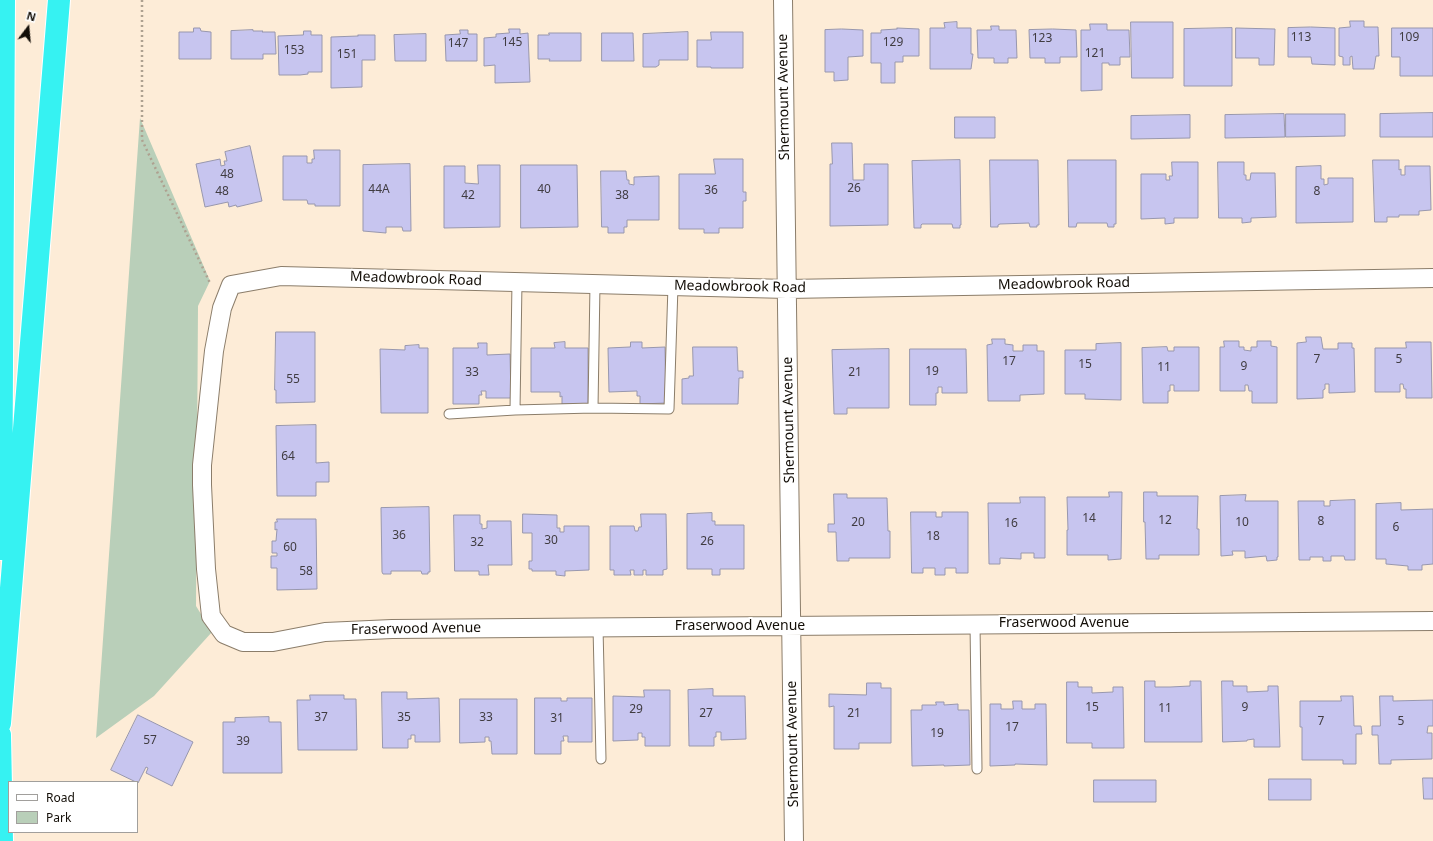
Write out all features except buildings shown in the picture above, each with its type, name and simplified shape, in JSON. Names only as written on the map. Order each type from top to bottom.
[{"type":"highway","points":[[0,692],[4,0]]},
{"type":"highway","points":[[0,723],[59,0]]},
{"type":"highway","points":[[0,735],[2,841]]},
{"type":"street","name":"Shermount Avenue","points":[[783,0],[794,841]]},
{"type":"street","name":"Meadowbrook Road","points":[[202,465],[214,351],[222,308],[231,285],[281,276],[787,289],[1433,278]]},
{"type":"street","name":"Fraserwood Avenue","points":[[202,465],[206,569],[211,616],[224,634],[243,642],[273,642],[325,632],[384,629],[1433,620]]},
{"type":"lane","points":[[515,410],[517,282]]},
{"type":"lane","points":[[593,408],[595,284]]},
{"type":"lane","points":[[449,414],[515,410],[593,408],[669,409],[673,286]]},
{"type":"lane","points":[[975,624],[977,769]]},
{"type":"lane","points":[[598,627],[601,759]]},
{"type":"path","points":[[142,0],[142,140],[222,308]]},
{"type":"green space","points":[[140,118],[210,281],[198,306],[196,606],[212,632],[154,696],[96,738]]}]
